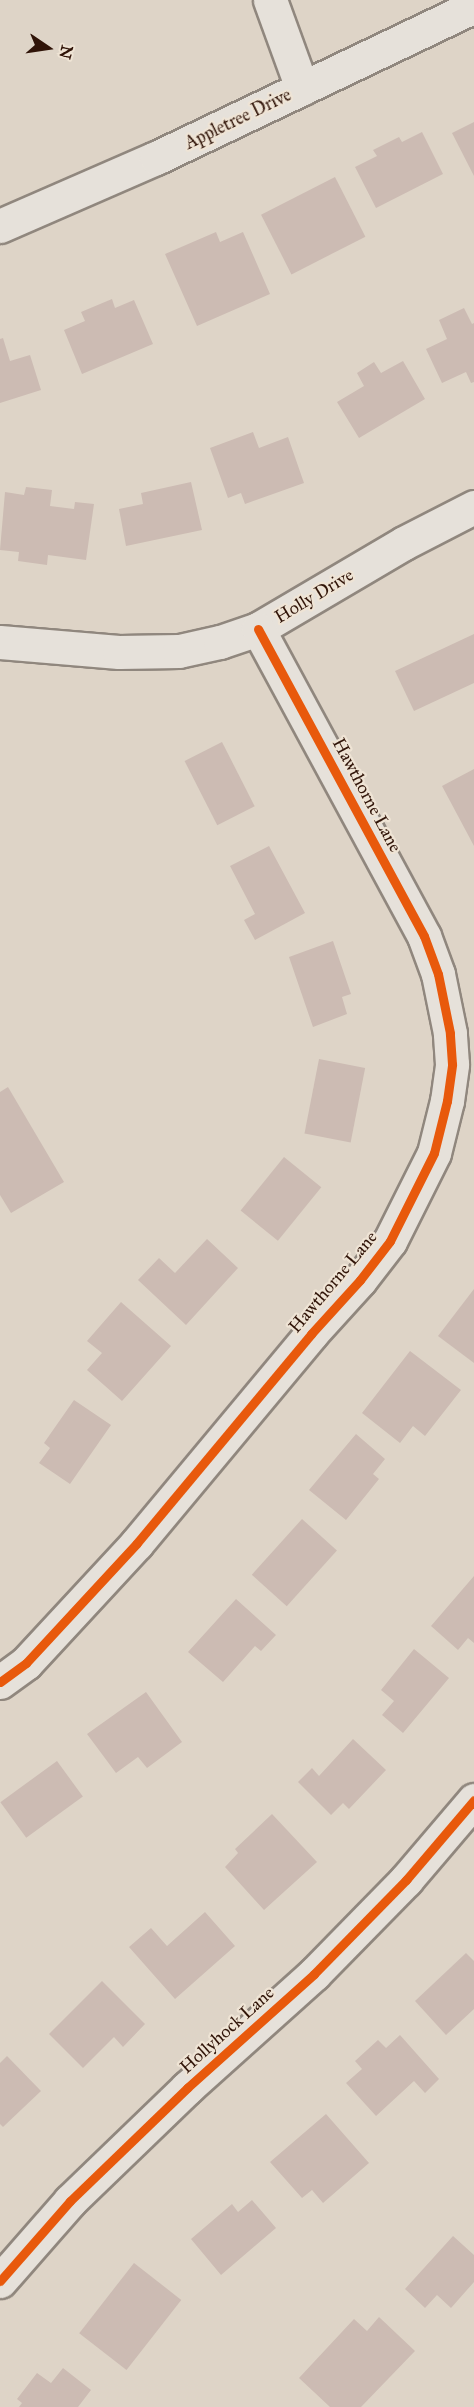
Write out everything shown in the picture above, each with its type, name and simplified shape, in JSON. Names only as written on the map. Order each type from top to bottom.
[{"type":"street","points":[[270,0],[302,88]]},
{"type":"street","name":"Appletree Drive","points":[[0,226],[156,158],[474,6]]},
{"type":"street","name":"Holly Drive","points":[[0,642],[119,652],[179,651],[220,642],[258,629],[404,543],[474,507]]},
{"type":"street","name":"Hawthorne Lane","points":[[0,1682],[26,1663],[137,1543],[311,1334],[360,1280],[390,1241],[434,1153],[447,1101],[452,1064],[450,1033],[438,974],[424,936],[258,629]]},
{"type":"street","name":"Hollyhock Lane","points":[[0,2281],[70,2201],[187,2088],[314,1974],[406,1880],[474,1800]]},
{"type":"building","points":[[474,122],[474,176],[452,133]]},
{"type":"building","points":[[422,132],[443,174],[376,208],[355,167],[377,156],[373,150],[399,137],[402,142]]},
{"type":"building","points":[[335,177],[365,237],[291,274],[261,215]]},
{"type":"building","points":[[216,232],[220,242],[243,232],[270,294],[197,326],[165,254]]},
{"type":"building","points":[[112,299],[115,308],[134,300],[153,344],[82,374],[64,330],[85,321],[81,312]]},
{"type":"building","points":[[464,308],[472,324],[474,323],[474,382],[471,383],[466,372],[442,383],[426,349],[447,339],[439,320]]},
{"type":"building","points":[[3,338],[10,361],[30,355],[41,390],[0,403],[0,339]]},
{"type":"building","points":[[403,361],[425,399],[359,438],[337,402],[364,386],[357,373],[374,362],[381,373]]},
{"type":"building","points":[[253,432],[259,448],[288,437],[304,483],[245,504],[241,493],[228,498],[210,448]]},
{"type":"building","points":[[191,482],[202,530],[126,546],[119,509],[143,504],[141,493]]},
{"type":"building","points":[[26,487],[52,490],[50,506],[74,509],[75,502],[94,504],[86,560],[48,555],[47,565],[18,561],[19,552],[0,550],[5,492],[24,495]]},
{"type":"building","points":[[474,634],[474,683],[414,711],[395,671]]},
{"type":"building","points":[[222,742],[255,806],[217,825],[185,761]]},
{"type":"building","points":[[474,769],[474,846],[442,786]]},
{"type":"building","points":[[269,846],[305,913],[255,940],[244,920],[255,914],[230,866]]},
{"type":"building","points":[[333,941],[351,994],[342,997],[347,1014],[313,1027],[289,957]]},
{"type":"building","points":[[319,1059],[365,1068],[351,1143],[304,1134]]},
{"type":"building","points":[[8,1087],[64,1182],[11,1213],[0,1195],[0,1092]]},
{"type":"building","points":[[284,1157],[321,1187],[278,1241],[241,1211]]},
{"type":"building","points":[[207,1239],[238,1268],[186,1325],[138,1280],[159,1258],[175,1273]]},
{"type":"building","points":[[474,1289],[474,1363],[438,1336]]},
{"type":"building","points":[[121,1302],[171,1346],[122,1401],[87,1370],[102,1353],[87,1341]]},
{"type":"building","points":[[410,1351],[461,1390],[425,1436],[413,1426],[400,1443],[362,1413]]},
{"type":"building","points":[[74,1400],[111,1425],[70,1484],[39,1463],[50,1448],[44,1443]]},
{"type":"building","points":[[356,1434],[385,1459],[373,1474],[379,1479],[346,1520],[309,1490]]},
{"type":"building","points":[[302,1519],[337,1550],[287,1606],[252,1575]]},
{"type":"building","points":[[474,1576],[474,1643],[468,1638],[458,1650],[431,1626]]},
{"type":"building","points":[[236,1599],[276,1635],[261,1651],[255,1646],[223,1682],[188,1652]]},
{"type":"building","points":[[414,1649],[449,1678],[403,1733],[382,1715],[394,1701],[381,1690]]},
{"type":"building","points":[[146,1692],[182,1742],[147,1768],[138,1757],[116,1773],[87,1734]]},
{"type":"building","points":[[353,1739],[386,1770],[349,1809],[343,1803],[331,1815],[298,1782],[312,1768],[319,1776]]},
{"type":"building","points":[[57,1761],[83,1797],[26,1838],[0,1802]]},
{"type":"building","points":[[272,1814],[317,1862],[264,1910],[225,1867],[238,1853],[235,1849]]},
{"type":"building","points":[[205,1912],[235,1946],[175,1999],[129,1947],[151,1928],[167,1946]]},
{"type":"building","points":[[466,1953],[474,1961],[474,2009],[446,2035],[415,2001]]},
{"type":"building","points":[[102,1981],[145,2024],[123,2047],[114,2037],[83,2068],[49,2034]]},
{"type":"building","points":[[400,2035],[439,2079],[425,2093],[414,2081],[376,2116],[346,2083],[362,2069],[355,2061],[378,2040],[386,2048]]},
{"type":"building","points":[[7,2056],[41,2091],[3,2127],[0,2124],[0,2063]]},
{"type":"building","points":[[326,2114],[369,2163],[323,2203],[312,2190],[302,2198],[270,2162]]},
{"type":"building","points":[[252,2200],[276,2228],[221,2275],[191,2239],[232,2204],[238,2212]]},
{"type":"building","points":[[453,2236],[474,2255],[474,2282],[451,2308],[437,2295],[425,2308],[405,2289]]},
{"type":"building","points":[[134,2263],[181,2300],[126,2370],[79,2333]]},
{"type":"building","points":[[379,2317],[415,2351],[361,2407],[330,2407],[299,2378],[354,2319],[367,2331]]},
{"type":"building","points":[[63,2368],[91,2390],[78,2407],[19,2407],[22,2403],[17,2399],[37,2373],[51,2383]]},
{"type":"cycle path","points":[[0,1682],[26,1663],[137,1543],[311,1334],[360,1280],[390,1241],[434,1153],[447,1101],[452,1064],[450,1033],[438,974],[424,936],[258,629]]},
{"type":"cycle path","points":[[0,2281],[70,2201],[187,2088],[314,1974],[406,1880],[474,1800]]}]
